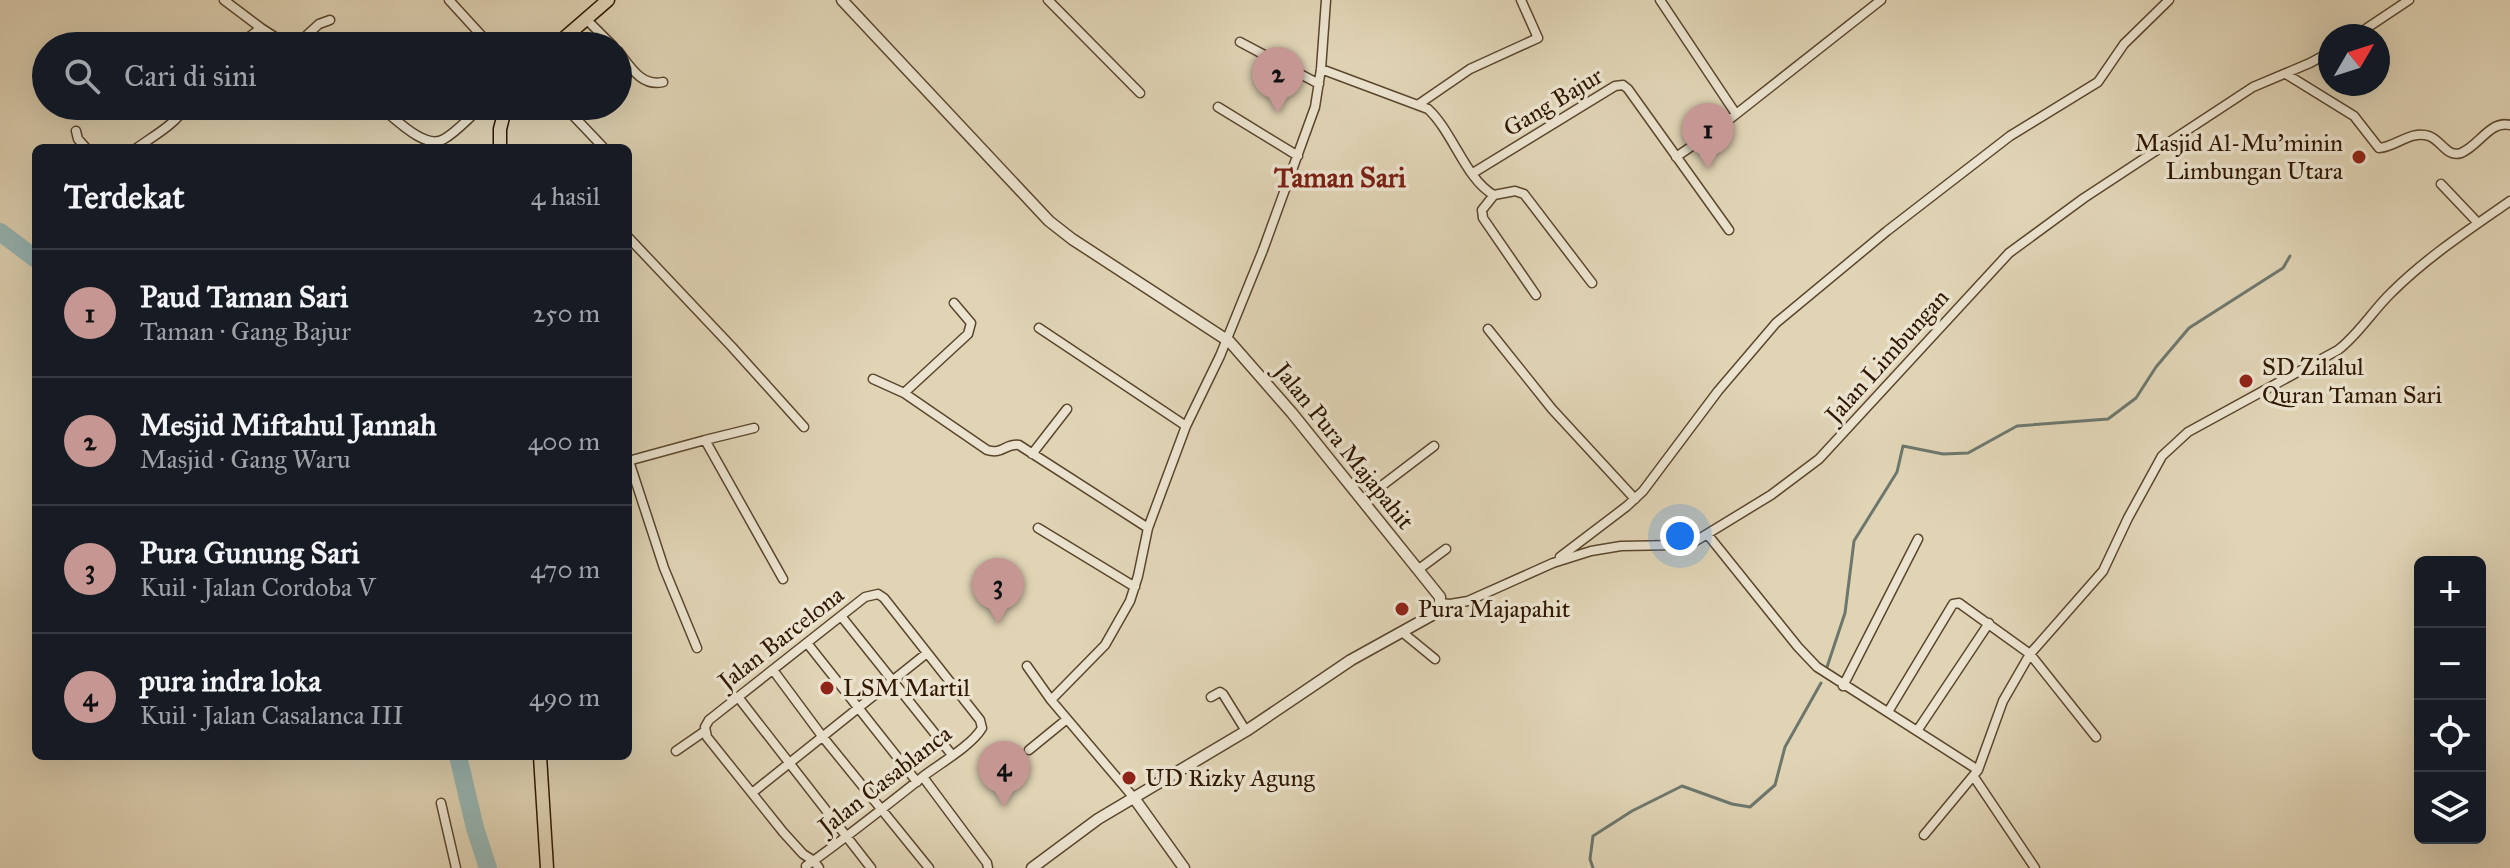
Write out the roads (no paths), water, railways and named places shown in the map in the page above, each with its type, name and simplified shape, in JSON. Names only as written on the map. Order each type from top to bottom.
[{"type":"main road","points":[[570,32],[608,0]]},
{"type":"main road","points":[[500,144],[502,120]]},
{"type":"main road","points":[[540,760],[547,868]]},
{"type":"street","points":[[224,0],[268,32]]},
{"type":"street","points":[[449,0],[478,32]]},
{"type":"street","name":"Jalan Pura Majapahit","points":[[842,0],[1049,221],[1072,239],[1227,338],[1419,569],[1437,592],[1440,603]]},
{"type":"street","points":[[1048,0],[1140,93]]},
{"type":"street","points":[[1051,700],[1105,645],[1135,587],[1148,528],[1186,426],[1227,338],[1315,107],[1326,0]]},
{"type":"street","points":[[1419,104],[1470,69],[1538,38],[1521,0]]},
{"type":"street","points":[[1660,0],[1736,114]]},
{"type":"street","points":[[1676,157],[1881,0]]},
{"type":"street","points":[[1553,563],[1635,499],[1658,474],[1718,391],[1776,323],[1887,231],[2010,136],[2098,82],[2124,44],[2169,0]]},
{"type":"street","points":[[2373,24],[2409,0]]},
{"type":"street","points":[[585,18],[599,32]]},
{"type":"street","points":[[309,32],[330,20]]},
{"type":"street","points":[[256,32],[261,28]]},
{"type":"street","points":[[1240,42],[1319,84]]},
{"type":"street","name":"Jalan Limbungan","points":[[1440,603],[1468,601],[1553,563],[1591,551],[1621,546],[1686,544],[1708,535],[1779,490],[1819,459],[2009,253],[2203,118],[2253,87],[2318,58]]},
{"type":"street","points":[[632,67],[643,80],[654,84],[663,82]]},
{"type":"street","points":[[1321,69],[1428,109],[1473,173],[1494,195]]},
{"type":"street","points":[[2286,74],[2354,116],[2379,148],[2422,135],[2436,139],[2448,151],[2458,153],[2497,126],[2510,125]]},
{"type":"street","name":"Gang Bajur","points":[[1473,173],[1619,85],[1628,89],[1729,230]]},
{"type":"street","points":[[1218,107],[1298,156]]},
{"type":"street","points":[[142,144],[174,120]]},
{"type":"street","points":[[397,120],[430,144]]},
{"type":"street","points":[[433,144],[466,120]]},
{"type":"street","points":[[577,120],[600,144]]},
{"type":"street","points":[[76,131],[82,144]]},
{"type":"street","points":[[2441,184],[2478,223]]},
{"type":"street","points":[[1536,295],[1483,218],[1482,210],[1494,195],[1515,191],[1524,194],[1592,283]]},
{"type":"street","points":[[1924,835],[1976,773],[2003,701],[2030,654],[2103,571],[2128,518],[2170,447],[2188,432],[2338,350],[2393,291],[2510,201]]},
{"type":"street","points":[[632,241],[804,427]]},
{"type":"street","points":[[904,393],[968,334],[971,323],[954,303]]},
{"type":"street","points":[[1039,328],[1186,426]]},
{"type":"street","points":[[1488,329],[1552,409],[1635,499]]},
{"type":"street","points":[[873,379],[904,393],[987,450],[1002,451],[1015,444],[1148,528]]},
{"type":"street","points":[[1032,454],[1067,409]]},
{"type":"street","points":[[632,460],[754,428]]},
{"type":"street","points":[[705,440],[783,579]]},
{"type":"street","points":[[1363,500],[1434,446]]},
{"type":"street","points":[[632,473],[664,568],[697,648]]},
{"type":"street","points":[[1038,528],[1135,587]]},
{"type":"street","points":[[1708,535],[1817,667],[1976,773],[2035,868]]},
{"type":"street","points":[[1843,686],[1918,539]]},
{"type":"street","points":[[1419,569],[1446,549]]},
{"type":"street","name":"Jalan Barcelona","points":[[676,751],[738,697],[869,594],[884,598],[927,653]]},
{"type":"street","points":[[1032,868],[1098,819],[1246,731],[1338,668],[1434,614],[1440,603]]},
{"type":"street","points":[[1888,712],[1953,604],[1959,603],[2030,654],[2096,737]]},
{"type":"street","points":[[841,616],[952,755]]},
{"type":"street","points":[[1917,731],[1989,623]]},
{"type":"street","points":[[1402,632],[1435,659]]},
{"type":"street","points":[[807,643],[987,865]]},
{"type":"street","points":[[752,793],[822,736],[861,711],[892,680],[927,653]]},
{"type":"street","name":"Jalan Casablanca","points":[[811,866],[980,732],[981,721],[927,653]]},
{"type":"street","points":[[1027,666],[1051,700],[1134,798],[1184,868]]},
{"type":"street","points":[[773,670],[929,868]]},
{"type":"street","points":[[1211,697],[1220,692],[1223,694],[1246,731]]},
{"type":"street","points":[[738,697],[871,868]]},
{"type":"street","points":[[1029,750],[1067,719]]},
{"type":"street","points":[[706,727],[752,793],[811,866]]},
{"type":"street","points":[[441,803],[456,868]]},
{"type":"waterway","points":[[0,232],[32,256]]},
{"type":"waterway","points":[[1827,667],[1845,613],[1854,541],[1897,472],[1903,446],[1943,454],[1968,453],[2017,426],[2108,419],[2136,398],[2156,367],[2189,328],[2283,268],[2290,256]]},
{"type":"waterway","points":[[1593,868],[1590,859],[1593,836],[1632,811],[1682,786],[1732,804],[1750,807],[1775,785],[1785,747],[1821,683]]},
{"type":"waterway","points":[[459,760],[488,868]]},
{"type":"place","name":"Mesjid Miftahul Jannah","points":[[1278,113]]},
{"type":"place","name":"Masjid Al-Mu'minin Limbungan Utara","points":[[2359,157]]},
{"type":"place","name":"Paud Taman Sari","points":[[1708,169]]},
{"type":"place","name":"SD Zilalul Quran Taman Sari","points":[[2246,381]]},
{"type":"place","name":"Pura Majapahit","points":[[1402,609]]},
{"type":"place","name":"Pura Gunung Sari","points":[[998,624]]},
{"type":"place","name":"LSM Martil","points":[[827,688]]},
{"type":"place","name":"UD Rizky Agung","points":[[1129,778]]},
{"type":"place","name":"pura indra loka","points":[[1004,807]]},
{"type":"district","name":"Taman Sari","points":[[1340,177]]}]
